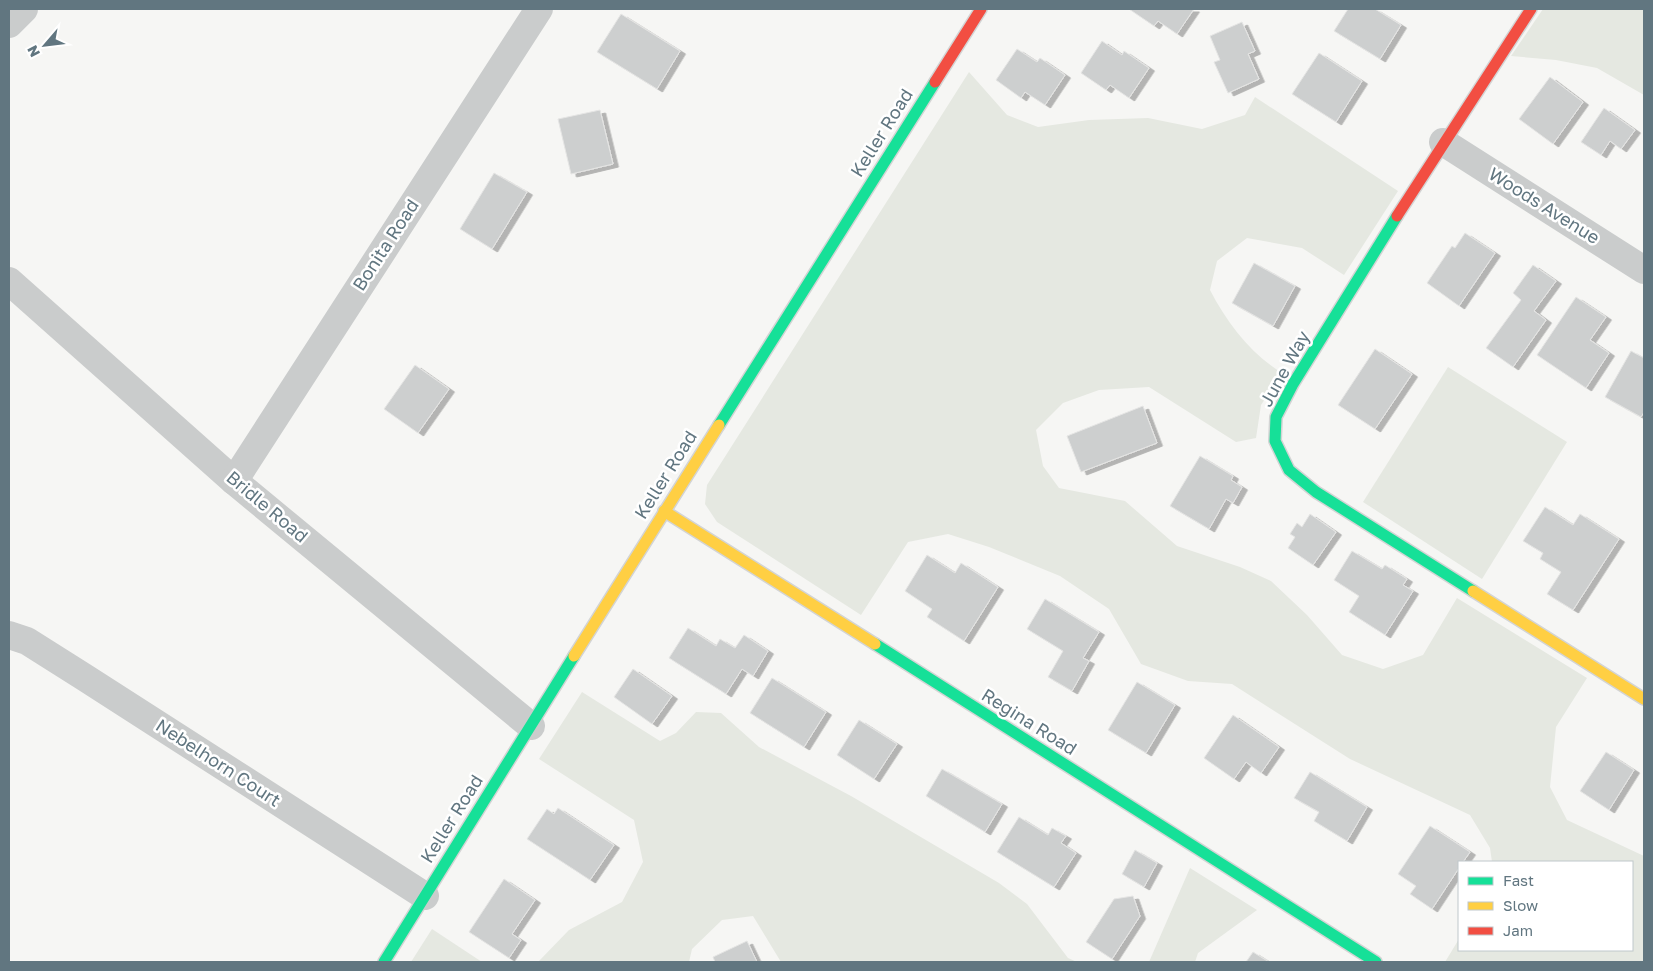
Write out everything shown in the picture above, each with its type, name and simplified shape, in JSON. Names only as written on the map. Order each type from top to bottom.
[{"type":"street","points":[[9,24],[24,9]]},
{"type":"street","name":"Bonita Road","points":[[234,481],[538,9]]},
{"type":"street","name":"Keller Road","points":[[384,962],[664,511],[981,9]]},
{"type":"street","name":"June Way","points":[[1531,9],[1443,142],[1293,384],[1276,417],[1275,441],[1289,470],[1316,492],[1644,699]]},
{"type":"street","name":"Woods Avenue","points":[[1443,142],[1644,270]]},
{"type":"street","name":"Bridle Road","points":[[9,281],[234,481],[532,726]]},
{"type":"street","name":"Regina Road","points":[[664,511],[1376,962]]},
{"type":"street","name":"Nebelhorn Court","points":[[9,635],[27,641],[425,896]]},
{"type":"shaded area","points":[[1543,9],[1644,9],[1644,95],[1597,68],[1556,60],[1511,56]]},
{"type":"shaded area","points":[[969,72],[1007,115],[1038,127],[1089,120],[1148,118],[1202,129],[1245,115],[1255,97],[1398,191],[1344,275],[1302,248],[1247,238],[1217,261],[1210,290],[1224,314],[1241,337],[1260,357],[1282,373],[1261,405],[1256,438],[1236,442],[1149,387],[1099,390],[1063,403],[1036,430],[1043,466],[1059,488],[1125,501],[1177,546],[1240,567],[1271,581],[1307,615],[1342,655],[1383,669],[1423,655],[1457,598],[1587,678],[1556,727],[1550,787],[1567,820],[1644,856],[1644,962],[1445,962],[1458,941],[1458,951],[1633,951],[1633,861],[1492,861],[1490,848],[1470,815],[1350,759],[1232,684],[1188,681],[1141,664],[1109,609],[1060,576],[989,547],[948,534],[908,542],[861,615],[717,522],[705,504],[707,485]]},
{"type":"shaded area","points":[[1448,367],[1567,442],[1482,579],[1363,502]]},
{"type":"shaded area","points":[[582,692],[660,741],[676,733],[696,712],[721,713],[759,747],[851,796],[999,883],[1027,904],[1068,958],[1077,962],[781,962],[753,916],[722,920],[692,949],[689,962],[538,962],[569,930],[622,902],[643,862],[634,820],[539,759]]},
{"type":"shaded area","points":[[1190,868],[1257,910],[1198,953],[1195,962],[1149,962]]},
{"type":"shaded area","points":[[432,929],[482,962],[411,962]]},
{"type":"building","points":[[1129,9],[1194,9],[1177,34],[1158,21],[1154,26]]},
{"type":"building","points":[[1348,9],[1375,9],[1401,25],[1380,59],[1334,31]]},
{"type":"building","points":[[621,14],[680,51],[657,89],[597,52]]},
{"type":"building","points":[[1242,22],[1255,51],[1248,54],[1259,79],[1228,93],[1214,62],[1220,60],[1210,36]]},
{"type":"building","points":[[1102,41],[1122,55],[1124,51],[1149,68],[1129,98],[1110,85],[1106,90],[1081,73]]},
{"type":"building","points":[[1017,49],[1037,62],[1040,58],[1065,75],[1045,105],[1025,92],[1021,98],[996,80]]},
{"type":"building","points":[[1319,53],[1362,81],[1336,122],[1292,94]]},
{"type":"building","points":[[1550,77],[1583,102],[1553,144],[1519,119]]},
{"type":"building","points":[[1604,108],[1635,130],[1621,149],[1610,141],[1601,155],[1581,142]]},
{"type":"building","points":[[600,110],[613,164],[571,174],[558,119]]},
{"type":"building","points":[[494,173],[527,192],[492,249],[460,229]]},
{"type":"building","points":[[1465,233],[1495,253],[1459,306],[1427,283],[1452,246],[1455,248]]},
{"type":"building","points":[[1254,263],[1295,286],[1273,326],[1232,303]]},
{"type":"building","points":[[1533,265],[1556,281],[1534,311],[1546,320],[1513,367],[1486,348],[1521,300],[1513,293]]},
{"type":"building","points":[[1576,297],[1606,317],[1590,340],[1609,353],[1586,388],[1537,355]]},
{"type":"building","points":[[1375,349],[1412,374],[1375,429],[1338,405]]},
{"type":"building","points":[[1631,351],[1644,358],[1644,412],[1641,417],[1605,397]]},
{"type":"building","points":[[415,365],[449,389],[418,433],[384,409]]},
{"type":"building","points":[[1143,406],[1157,443],[1081,472],[1067,436]]},
{"type":"building","points":[[1200,456],[1233,476],[1231,480],[1242,487],[1233,503],[1226,499],[1209,529],[1170,506]]},
{"type":"building","points":[[1545,507],[1573,525],[1580,514],[1619,539],[1573,610],[1547,594],[1561,572],[1540,559],[1543,553],[1523,541]]},
{"type":"building","points":[[1310,514],[1336,532],[1313,565],[1288,548],[1295,537],[1290,534],[1297,523],[1302,527]]},
{"type":"building","points":[[1352,551],[1382,569],[1385,565],[1407,579],[1403,585],[1413,591],[1385,635],[1349,612],[1359,596],[1334,580]]},
{"type":"building","points":[[927,555],[955,573],[961,563],[998,587],[964,641],[927,617],[932,609],[905,591]]},
{"type":"building","points":[[1045,599],[1099,632],[1083,658],[1089,661],[1072,691],[1048,677],[1063,651],[1027,629]]},
{"type":"building","points":[[688,628],[716,646],[720,639],[735,648],[744,635],[768,651],[753,676],[742,669],[726,694],[669,658]]},
{"type":"building","points":[[633,669],[672,696],[652,724],[614,697]]},
{"type":"building","points":[[772,678],[826,712],[804,747],[750,713]]},
{"type":"building","points":[[1137,682],[1175,705],[1146,753],[1108,730]]},
{"type":"building","points":[[1233,715],[1279,747],[1261,773],[1246,762],[1234,779],[1204,758]]},
{"type":"building","points":[[859,720],[897,744],[874,779],[837,755]]},
{"type":"building","points":[[1606,752],[1634,770],[1609,810],[1580,791]]},
{"type":"building","points":[[942,769],[1002,804],[985,832],[926,796]]},
{"type":"building","points":[[1310,772],[1367,807],[1347,841],[1314,821],[1319,812],[1294,798]]},
{"type":"building","points":[[558,808],[614,845],[590,880],[527,839],[547,809],[554,814]]},
{"type":"building","points":[[1019,817],[1048,835],[1052,828],[1066,836],[1061,843],[1076,853],[1054,887],[997,852]]},
{"type":"building","points":[[1430,826],[1470,852],[1464,861],[1458,861],[1458,870],[1432,909],[1410,894],[1416,886],[1398,874]]},
{"type":"building","points":[[1135,850],[1157,863],[1144,887],[1122,874]]},
{"type":"building","points":[[504,879],[535,900],[512,934],[521,940],[509,958],[469,932]]},
{"type":"building","points":[[1133,896],[1140,916],[1112,959],[1086,942],[1114,899]]},
{"type":"building","points":[[747,941],[757,962],[715,962],[713,957]]},
{"type":"building","points":[[1253,952],[1269,962],[1246,962]]},
{"type":"traffic: fast","points":[[719,425],[935,82]]},
{"type":"traffic: fast","points":[[1397,216],[1293,384],[1276,417],[1275,441],[1289,470],[1316,492],[1473,591]]},
{"type":"traffic: fast","points":[[875,644],[1376,962]]},
{"type":"traffic: fast","points":[[384,962],[574,656]]},
{"type":"traffic: slow","points":[[574,656],[719,425]]},
{"type":"traffic: slow","points":[[664,511],[875,644]]},
{"type":"traffic: slow","points":[[1473,591],[1644,699]]},
{"type":"traffic: jam","points":[[935,82],[981,9]]},
{"type":"traffic: jam","points":[[1397,216],[1531,9]]}]
